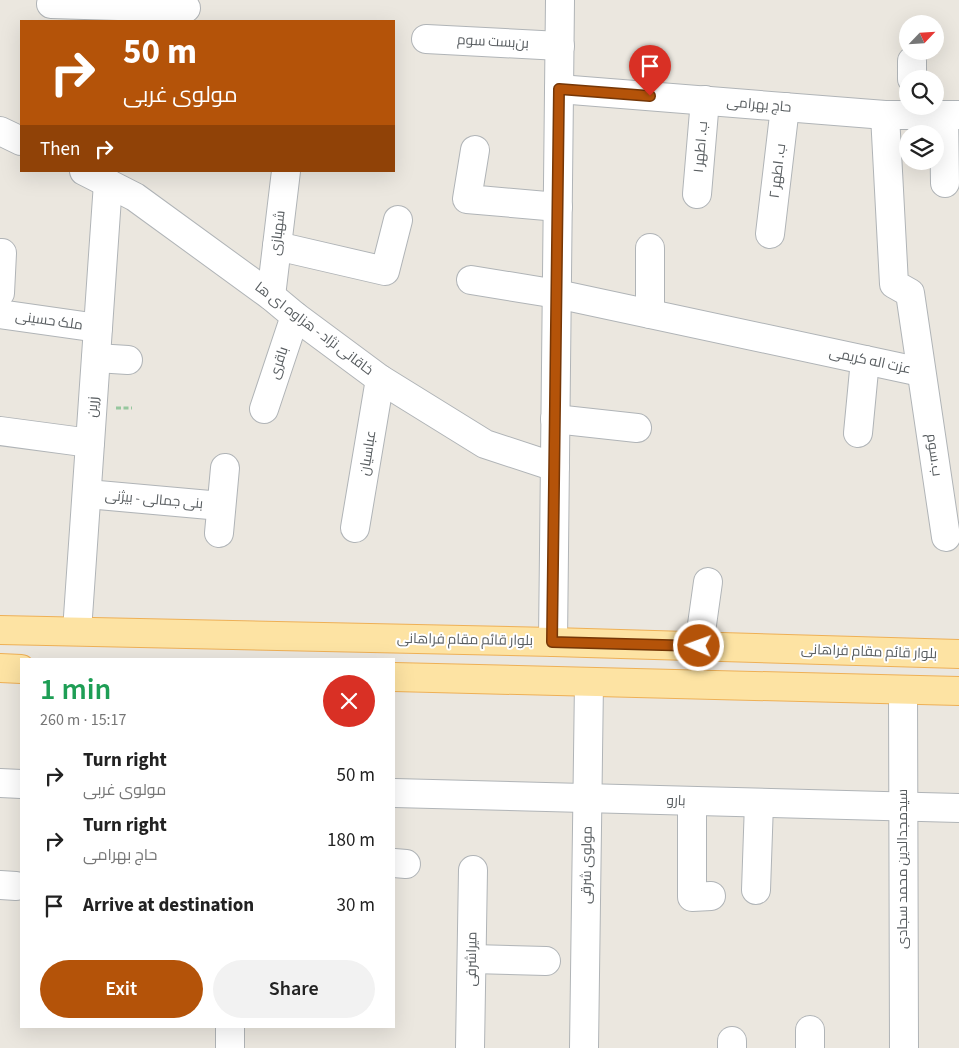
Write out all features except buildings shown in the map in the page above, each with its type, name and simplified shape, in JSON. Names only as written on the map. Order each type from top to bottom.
[{"type":"main road","name":"بلوار قائم مقام فراهانی","points":[[0,630],[552,642],[959,654]]},
{"type":"main road","points":[[0,668],[20,668]]},
{"type":"main road","points":[[395,677],[959,692]]},
{"type":"street","points":[[552,642],[560,0]]},
{"type":"street","points":[[53,9],[186,8]]},
{"type":"street","name":"بن‌بست سوم","points":[[426,39],[560,46]]},
{"type":"street","name":"حاج بهرامی","points":[[559,89],[885,115],[899,113]]},
{"type":"street","name":"ب. اطهر ۱","points":[[697,194],[705,100]]},
{"type":"street","name":"ب. اطهر ۲","points":[[770,234],[785,107]]},
{"type":"street","name":"عزت اله کریمی","points":[[471,280],[556,294],[922,372],[910,293],[894,284],[885,115]]},
{"type":"street","points":[[945,183],[951,115]]},
{"type":"street","points":[[0,130],[20,140]]},
{"type":"street","points":[[475,150],[467,199],[558,207]]},
{"type":"street","name":"شهبازی","points":[[271,296],[286,172]]},
{"type":"street","name":"خاقانی نژاد - هزاوه ای ها","points":[[105,175],[380,378],[485,444],[555,468]]},
{"type":"street","name":"زرین","points":[[77,632],[98,328],[105,175]]},
{"type":"street","points":[[277,246],[385,271],[398,220]]},
{"type":"street","points":[[650,248],[650,314]]},
{"type":"street","points":[[0,253],[2,253],[0,293]]},
{"type":"street","name":"ملک حسینی","points":[[0,314],[98,328]]},
{"type":"street","name":"باقری","points":[[264,409],[295,316]]},
{"type":"street","points":[[96,358],[128,360]]},
{"type":"street","points":[[858,433],[865,360]]},
{"type":"street","name":"ب.سوم","points":[[922,372],[946,537]]},
{"type":"street","name":"عباسیان","points":[[356,528],[380,378]]},
{"type":"street","points":[[555,419],[638,428]]},
{"type":"street","points":[[0,431],[90,443]]},
{"type":"street","points":[[219,533],[225,468]]},
{"type":"street","name":"بنی جمالی - بیژنی","points":[[87,494],[221,506]]},
{"type":"street","points":[[699,646],[708,582]]},
{"type":"street","name":"مولوی شرقی","points":[[584,1048],[589,682]]},
{"type":"street","name":"سیدمجدالدین محمد سجادی","points":[[903,690],[904,1048]]},
{"type":"street","points":[[0,783],[20,784]]},
{"type":"street","name":"بارو","points":[[395,794],[959,808]]},
{"type":"street","points":[[692,801],[692,897],[711,896]]},
{"type":"street","points":[[756,890],[759,803]]},
{"type":"street","name":"میراشرفی","points":[[470,1048],[474,870]]},
{"type":"street","points":[[472,959],[546,961]]},
{"type":"street","points":[[230,1028],[230,1048]]},
{"type":"route","points":[[650,96],[559,89],[552,642],[699,646]]}]
